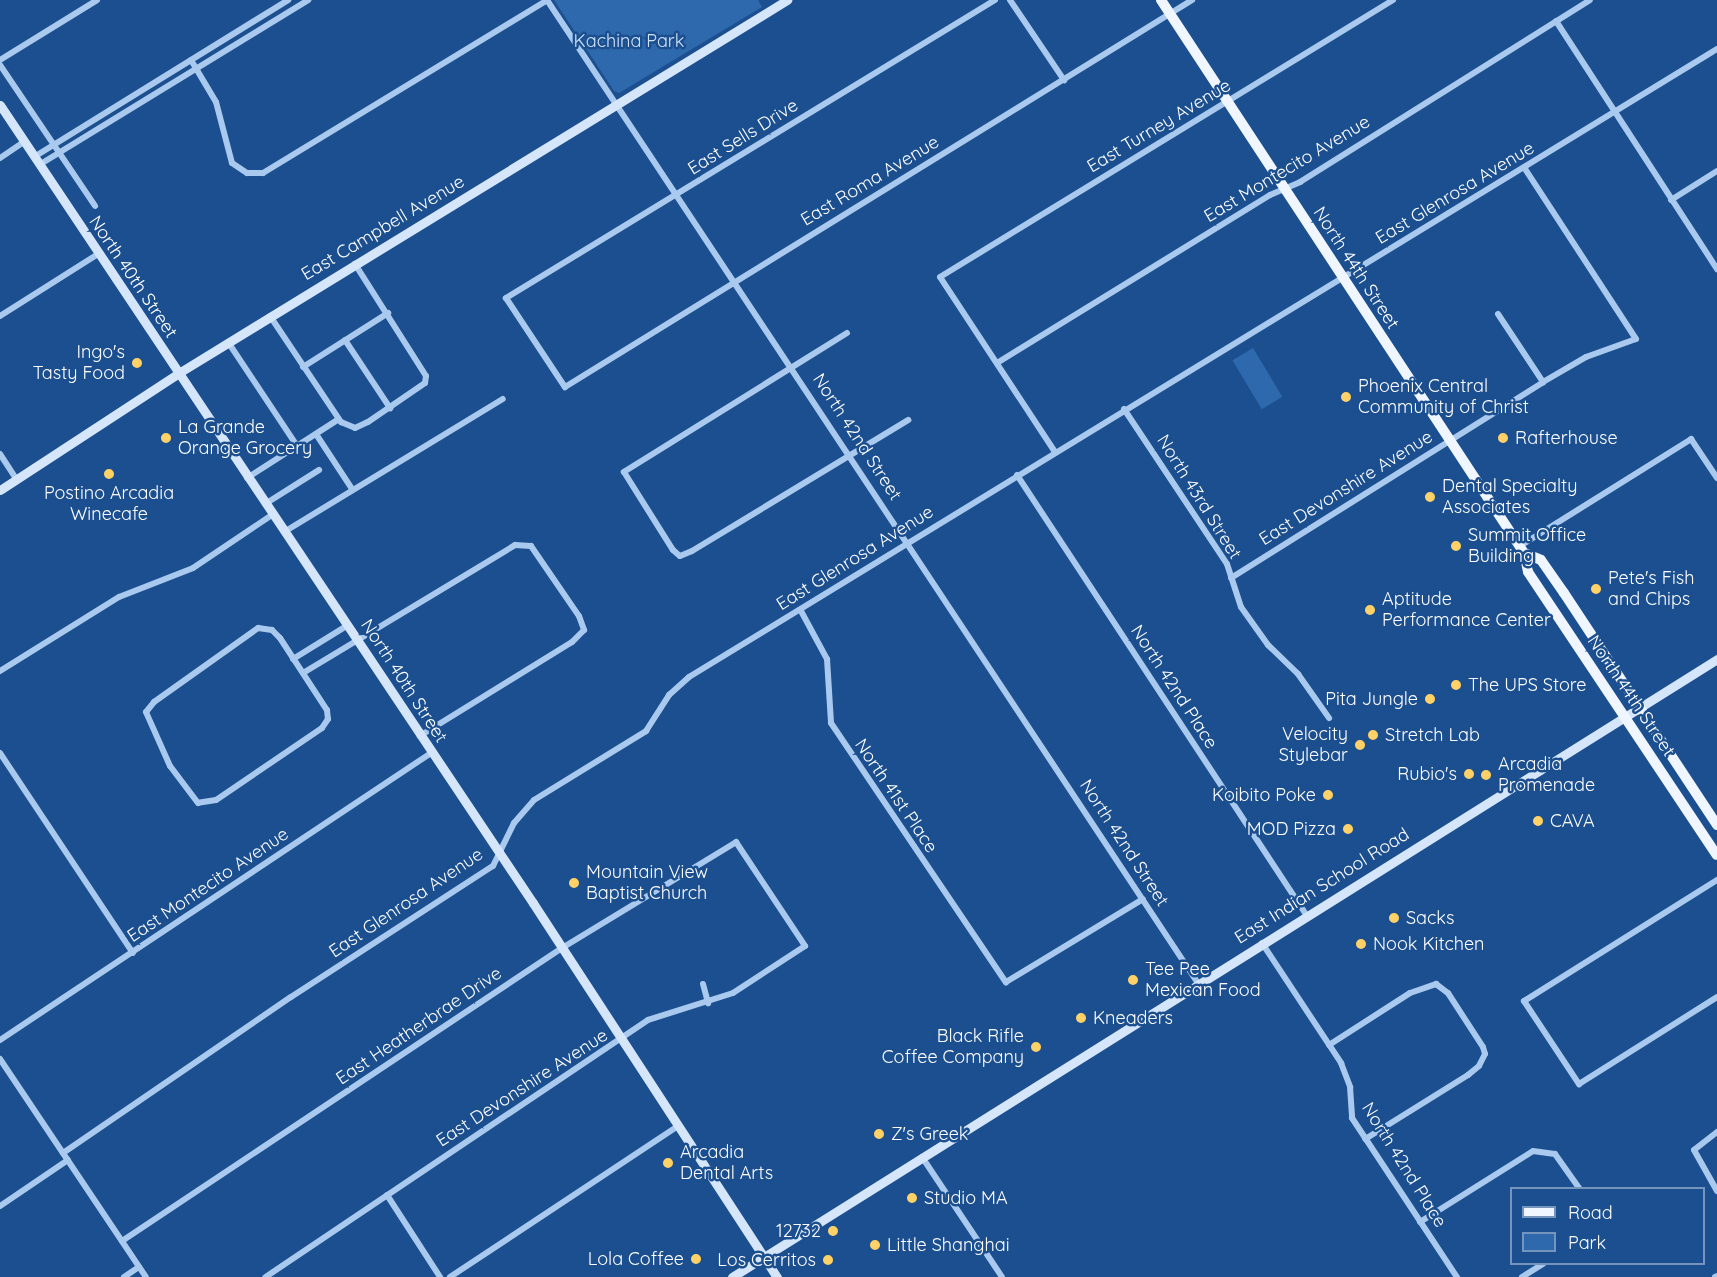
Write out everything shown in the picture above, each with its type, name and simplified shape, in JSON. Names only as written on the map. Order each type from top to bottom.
[{"type":"main road","name":"East Campbell Avenue","points":[[0,490],[228,342],[787,0]]},
{"type":"main road","name":"North 44th Street","points":[[1161,0],[1522,549],[1528,572],[1717,855]]},
{"type":"main road","name":"North 40th Street","points":[[0,105],[246,478],[348,625],[501,855],[777,1277]]},
{"type":"main road","name":"North 44th Street","points":[[1522,549],[1541,560],[1717,825]]},
{"type":"main road","name":"East Indian School Road","points":[[732,1277],[1717,659]]},
{"type":"street","points":[[0,60],[96,0]]},
{"type":"street","points":[[37,161],[53,145],[288,0]]},
{"type":"street","points":[[37,161],[58,153],[308,0]]},
{"type":"street","points":[[191,60],[216,102],[232,163],[254,174],[272,170],[547,0]]},
{"type":"street","name":"North 42nd Street","points":[[547,0],[793,366],[1198,983]]},
{"type":"street","name":"East Sells Drive","points":[[565,387],[506,298],[995,0]]},
{"type":"street","points":[[1010,0],[1064,80]]},
{"type":"street","name":"East Roma Avenue","points":[[565,387],[1192,0]]},
{"type":"street","name":"East Turney Avenue","points":[[997,363],[940,277],[1393,0]]},
{"type":"street","name":"East Montecito Avenue","points":[[997,363],[1590,0]]},
{"type":"street","points":[[1556,21],[1717,269]]},
{"type":"street","name":"East Glenrosa Avenue","points":[[63,1153],[493,866],[501,855],[514,823],[534,801],[646,731],[669,695],[689,677],[801,611],[1124,409],[1717,49]]},
{"type":"street","name":"North 40th Street","points":[[0,66],[95,206]]},
{"type":"street","points":[[135,94],[140,102]]},
{"type":"street","points":[[0,158],[24,142]]},
{"type":"street","name":"East Devonshire Avenue","points":[[1231,578],[1543,382],[1586,357],[1636,339],[1524,167]]},
{"type":"street","points":[[1671,200],[1717,171]]},
{"type":"street","points":[[0,316],[98,254]]},
{"type":"street","points":[[270,316],[339,419],[355,428],[390,408],[425,383],[426,376],[355,264]]},
{"type":"street","points":[[303,367],[388,314]]},
{"type":"street","points":[[1498,314],[1543,382]]},
{"type":"street","points":[[847,333],[624,472],[680,556],[908,420]]},
{"type":"street","points":[[345,340],[390,408]]},
{"type":"street","points":[[228,342],[297,446]]},
{"type":"street","points":[[997,363],[1055,452]]},
{"type":"street","points":[[284,532],[503,399]]},
{"type":"street","name":"North 43rd Street","points":[[1124,409],[1227,564],[1241,607],[1268,645],[1298,674],[1329,718]]},
{"type":"street","points":[[246,478],[339,419]]},
{"type":"street","points":[[316,434],[352,489]]},
{"type":"street","points":[[1522,549],[1691,439],[1717,478]]},
{"type":"street","points":[[0,454],[16,478]]},
{"type":"street","points":[[265,505],[319,471]]},
{"type":"street","name":"North 42nd Place","points":[[1017,475],[1307,916]]},
{"type":"street","points":[[0,671],[119,597],[193,568],[272,515]]},
{"type":"street","points":[[303,673],[333,652],[357,640],[515,545],[531,546],[579,616],[584,630],[572,642],[420,736]]},
{"type":"street","name":"North 41st Place","points":[[801,611],[827,659],[831,723],[1006,982],[1143,899]]},
{"type":"street","points":[[293,659],[348,625]]},
{"type":"street","points":[[258,628],[272,630],[303,673],[327,710],[325,726],[211,803],[193,801],[151,729],[147,710],[258,628]]},
{"type":"street","points":[[325,639],[333,652]]},
{"type":"street","points":[[0,753],[133,953]]},
{"type":"street","name":"East Montecito Avenue","points":[[0,1040],[431,753]]},
{"type":"street","name":"East Devonshire Avenue","points":[[265,1277],[661,1014],[708,1003],[733,993],[805,946],[736,842]]},
{"type":"street","name":"East Heatherbrae Drive","points":[[122,1240],[562,948],[736,842]]},
{"type":"street","points":[[1717,880],[1524,1001],[1579,1084],[1717,997]]},
{"type":"street","name":"North 42nd Place","points":[[1262,944],[1346,1073],[1349,1109],[1365,1139],[1457,1277]]},
{"type":"street","points":[[703,984],[708,1003]]},
{"type":"street","points":[[1329,1045],[1410,993],[1436,984],[1449,993],[1485,1054],[1468,1075],[1365,1139]]},
{"type":"street","points":[[0,1059],[146,1277]]},
{"type":"street","points":[[450,1277],[678,1126]]},
{"type":"street","points":[[1717,1132],[1694,1150],[1717,1191]]},
{"type":"street","points":[[1420,1222],[1533,1151],[1550,1151],[1578,1187]]},
{"type":"street","points":[[922,1157],[1002,1277]]},
{"type":"street","points":[[0,1206],[68,1160]]},
{"type":"street","points":[[387,1195],[440,1277]]},
{"type":"street","points":[[1522,1277],[1540,1265]]},
{"type":"street","points":[[124,1277],[139,1267]]},
{"type":"green space","name":"Kachina Park","points":[[554,0],[758,0],[762,7],[619,93],[614,91]]},
{"type":"green space","points":[[1253,348],[1282,397],[1262,409],[1232,360]]},
{"type":"place","name":"Ingo's Tasty Food","points":[[137,363]]},
{"type":"place","name":"Phoenix Central Community of Christ","points":[[1346,397]]},
{"type":"place","name":"La Grande Orange Grocery","points":[[166,438]]},
{"type":"place","name":"Rafterhouse","points":[[1503,438]]},
{"type":"place","name":"Postino Arcadia Winecafe","points":[[109,474]]},
{"type":"place","name":"Dental Specialty Associates","points":[[1430,497]]},
{"type":"place","name":"Summit Office Building","points":[[1456,546]]},
{"type":"place","name":"Pete's Fish and Chips","points":[[1596,589]]},
{"type":"place","name":"Aptitude Performance Center","points":[[1370,610]]},
{"type":"place","name":"The UPS Store","points":[[1456,685]]},
{"type":"place","name":"Pita Jungle","points":[[1430,699]]},
{"type":"place","name":"Stretch Lab","points":[[1373,735]]},
{"type":"place","name":"Velocity Stylebar","points":[[1360,745]]},
{"type":"place","name":"Rubio's","points":[[1469,774]]},
{"type":"place","name":"Arcadia Promenade","points":[[1486,775]]},
{"type":"place","name":"Koibito Poke","points":[[1328,795]]},
{"type":"place","name":"CAVA","points":[[1538,821]]},
{"type":"place","name":"MOD Pizza","points":[[1348,829]]},
{"type":"place","name":"Mountain View Baptist Church","points":[[574,883]]},
{"type":"place","name":"Sacks","points":[[1394,918]]},
{"type":"place","name":"Nook Kitchen","points":[[1361,944]]},
{"type":"place","name":"Tee Pee Mexican Food","points":[[1133,980]]},
{"type":"place","name":"Kneaders","points":[[1081,1018]]},
{"type":"place","name":"Black Rifle Coffee Company","points":[[1036,1047]]},
{"type":"place","name":"Z's Greek","points":[[879,1134]]},
{"type":"place","name":"Arcadia Dental Arts","points":[[668,1163]]},
{"type":"place","name":"Studio MA","points":[[912,1198]]},
{"type":"place","name":"12732","points":[[833,1231]]},
{"type":"place","name":"Little Shanghai","points":[[875,1245]]},
{"type":"place","name":"Lola Coffee","points":[[696,1259]]},
{"type":"place","name":"Los Cerritos","points":[[828,1260]]}]
